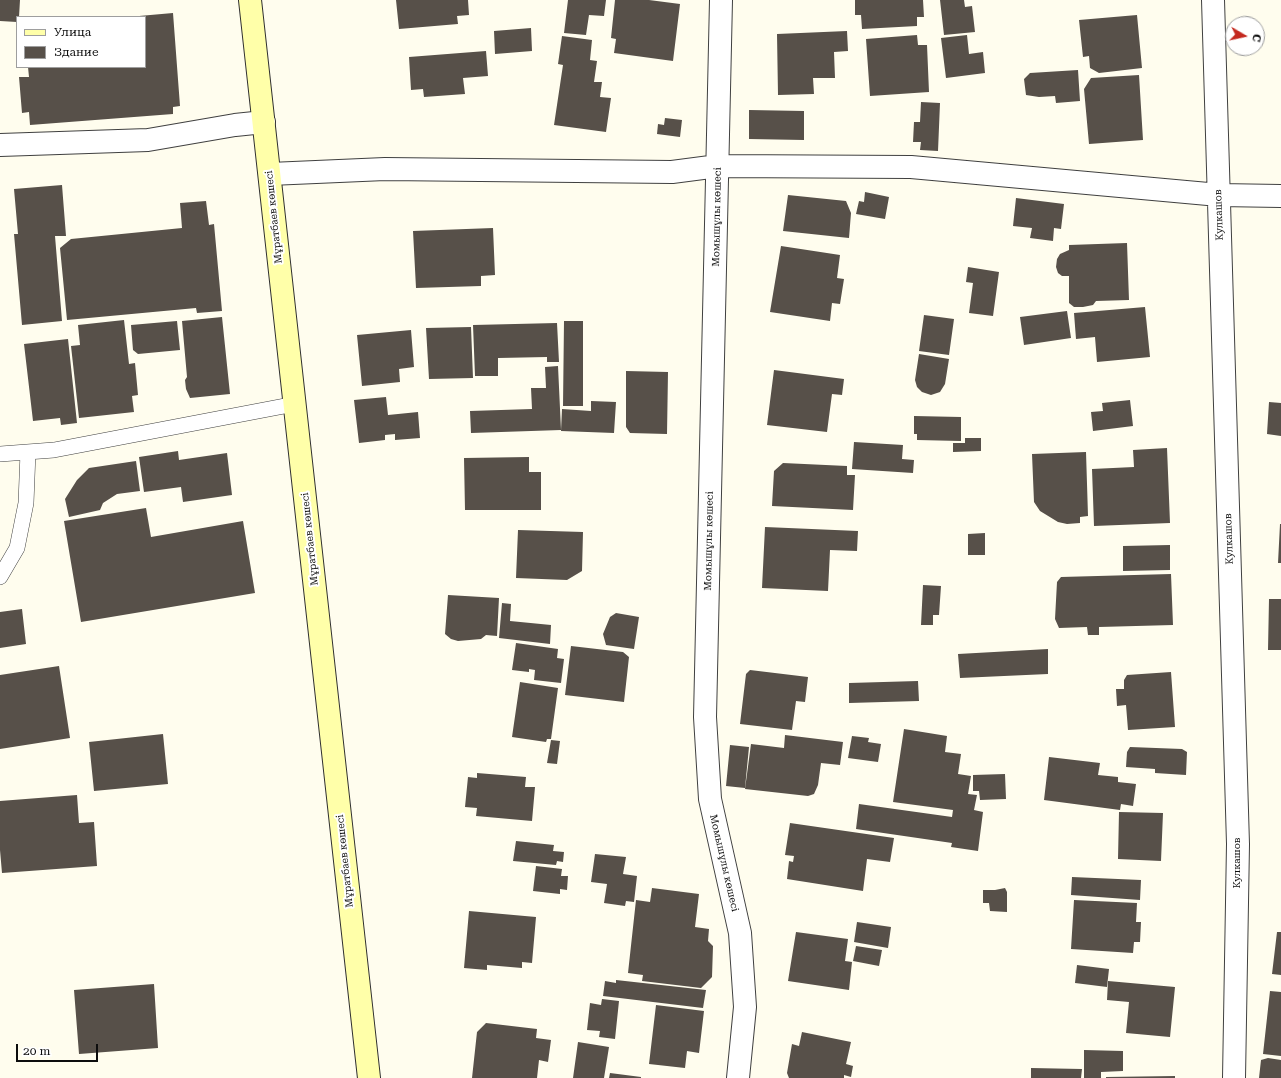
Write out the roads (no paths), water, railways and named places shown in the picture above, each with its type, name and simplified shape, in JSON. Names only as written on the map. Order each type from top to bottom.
[{"type":"street","name":"Мұратбаев көшесі","points":[[250,0],[369,1078]]},
{"type":"street","name":"Момышұлы көшесі","points":[[721,0],[705,717],[710,799],[740,933],[745,1007],[738,1078]]},
{"type":"street","name":"Кулкашов","points":[[1212,0],[1238,844],[1234,1078]]},
{"type":"street","points":[[0,145],[148,140],[235,125],[264,122]]},
{"type":"street","points":[[270,174],[385,169],[672,172],[718,166],[911,167],[1219,195],[1281,196]]},
{"type":"lane","points":[[0,454],[54,450],[295,404]]},
{"type":"lane","points":[[0,577],[17,548],[26,503],[28,452]]}]
